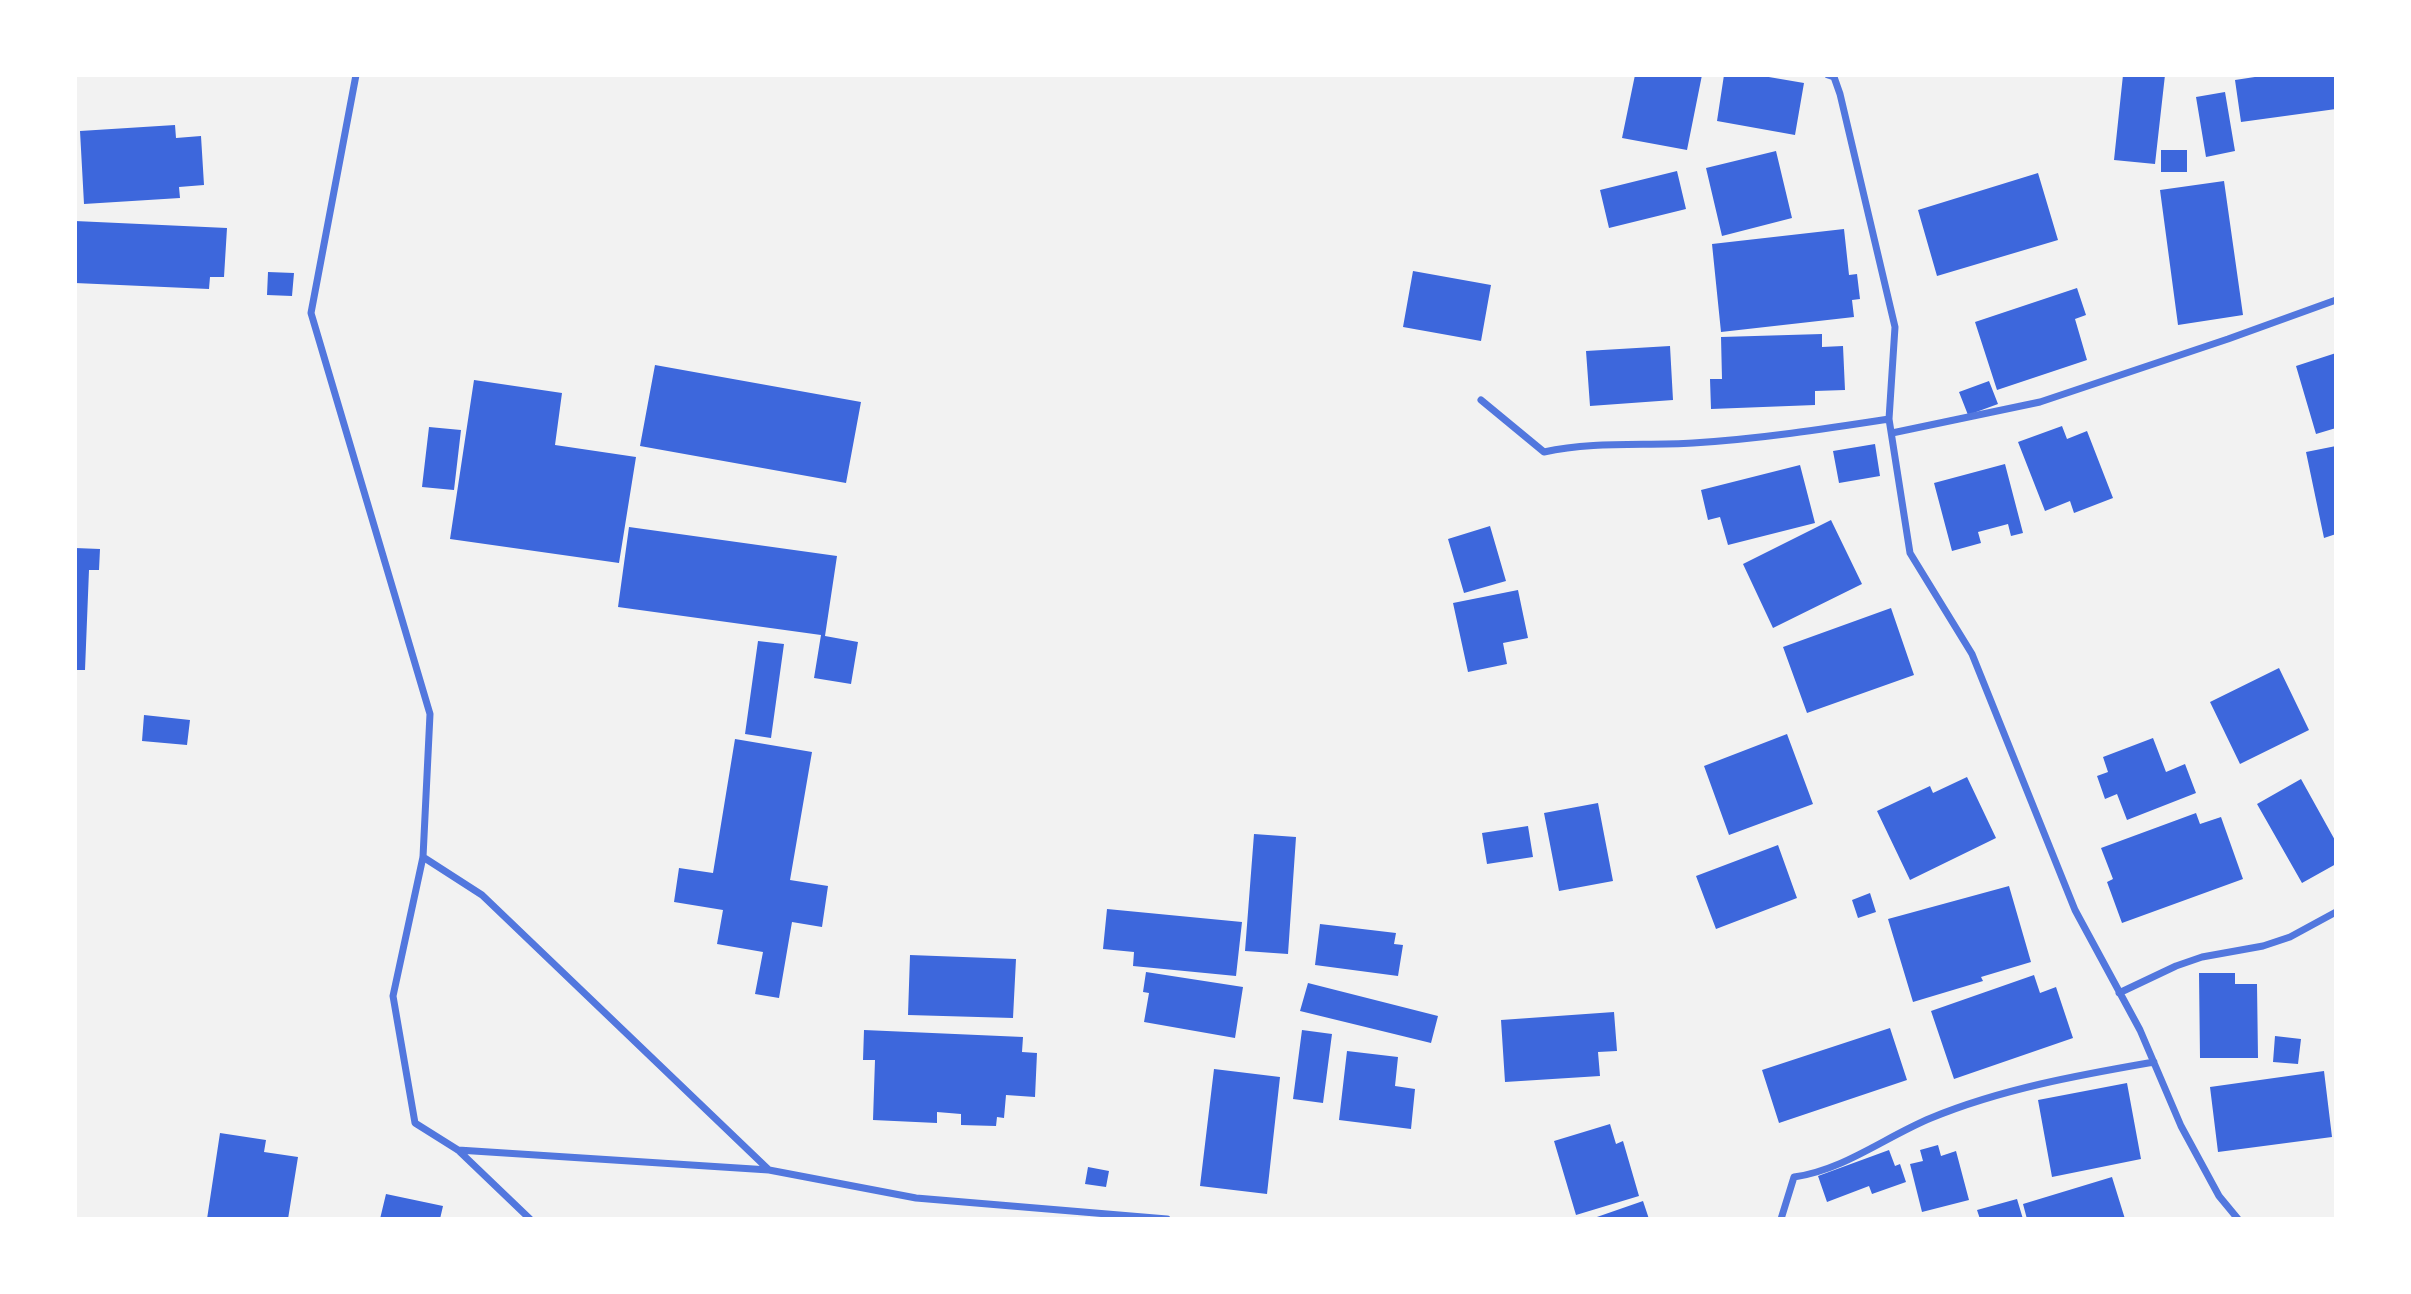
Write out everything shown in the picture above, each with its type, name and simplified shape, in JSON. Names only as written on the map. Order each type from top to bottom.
[{"type":"street","points":[[356,75],[311,313],[430,714],[423,857],[393,996],[415,1123],[458,1150],[530,1219]]},
{"type":"street","points":[[1828,75],[1834,77],[1840,94],[1895,327],[1889,419],[1910,553],[1972,654],[2074,911],[2140,1030],[2181,1126],[2220,1196],[2238,1219]]},
{"type":"street","points":[[1892,433],[2040,401],[2336,300]]},
{"type":"street","points":[[1481,400],[1544,452],[1573,445],[1692,443],[1790,434],[1889,419]]},
{"type":"street","points":[[423,857],[482,895],[769,1170]]},
{"type":"street","points":[[2119,993],[2202,957],[2263,946],[2290,937],[2336,912]]},
{"type":"street","points":[[1782,1219],[1794,1177],[1815,1174],[1929,1119],[2013,1092],[2094,1072],[2154,1062]]},
{"type":"street","points":[[458,1150],[769,1170],[916,1198],[1167,1219]]},
{"type":"building","points":[[1635,75],[1702,75],[1687,150],[1622,138]]},
{"type":"building","points":[[1724,75],[1757,75],[1804,83],[1795,135],[1717,121]]},
{"type":"building","points":[[2123,75],[2165,75],[2155,164],[2114,160]]},
{"type":"building","points":[[2268,75],[2336,75],[2336,109],[2241,122],[2235,80]]},
{"type":"building","points":[[2225,92],[2235,151],[2206,157],[2196,97]]},
{"type":"building","points":[[175,125],[176,138],[201,136],[204,185],[179,187],[180,198],[84,204],[80,131]]},
{"type":"building","points":[[2161,150],[2187,150],[2187,172],[2161,172]]},
{"type":"building","points":[[1776,151],[1792,218],[1722,236],[1706,168]]},
{"type":"building","points":[[1677,171],[1686,209],[1609,228],[1600,190]]},
{"type":"building","points":[[2038,173],[2058,240],[1937,276],[1918,210]]},
{"type":"building","points":[[2224,181],[2243,315],[2178,325],[2160,190]]},
{"type":"building","points":[[75,221],[227,228],[224,277],[210,277],[209,289],[75,283]]},
{"type":"building","points":[[1844,229],[1849,275],[1857,274],[1860,299],[1852,300],[1854,317],[1721,332],[1712,244]]},
{"type":"building","points":[[1413,271],[1491,285],[1481,341],[1403,327]]},
{"type":"building","points":[[268,272],[294,273],[292,296],[267,295]]},
{"type":"building","points":[[2077,288],[2086,315],[2075,319],[2087,360],[1997,390],[1975,322]]},
{"type":"building","points":[[1822,334],[1822,347],[1843,346],[1845,390],[1815,391],[1815,405],[1711,409],[1710,379],[1722,379],[1721,337]]},
{"type":"building","points":[[1670,346],[1673,400],[1590,406],[1586,351]]},
{"type":"building","points":[[2336,353],[2336,428],[2316,434],[2296,366]]},
{"type":"building","points":[[655,365],[861,402],[846,483],[640,446]]},
{"type":"building","points":[[474,380],[562,393],[555,445],[636,457],[619,563],[450,539]]},
{"type":"building","points":[[1989,381],[1998,404],[1968,415],[1959,392]]},
{"type":"building","points":[[2062,426],[2067,439],[2087,431],[2113,498],[2074,513],[2070,501],[2045,511],[2018,442]]},
{"type":"building","points":[[429,427],[461,430],[454,490],[422,487]]},
{"type":"building","points":[[1875,444],[1880,476],[1839,483],[1833,451]]},
{"type":"building","points":[[2336,446],[2336,534],[2324,538],[2306,452]]},
{"type":"building","points":[[2005,464],[2023,533],[2011,536],[2008,524],[1978,532],[1981,543],[1952,551],[1934,483]]},
{"type":"building","points":[[1800,465],[1815,523],[1728,545],[1720,517],[1708,520],[1701,490]]},
{"type":"building","points":[[1831,520],[1862,584],[1773,628],[1743,564]]},
{"type":"building","points":[[1490,526],[1506,581],[1464,593],[1448,539]]},
{"type":"building","points":[[629,527],[837,556],[825,636],[858,642],[851,684],[814,678],[821,635],[618,607]]},
{"type":"building","points":[[75,548],[100,549],[99,570],[89,570],[85,670],[75,670]]},
{"type":"building","points":[[1518,590],[1528,638],[1503,643],[1507,664],[1468,672],[1453,603]]},
{"type":"building","points":[[1891,608],[1914,675],[1807,713],[1783,647]]},
{"type":"building","points":[[758,641],[784,644],[771,738],[745,734]]},
{"type":"building","points":[[2279,668],[2309,730],[2240,764],[2210,702]]},
{"type":"building","points":[[144,715],[190,720],[187,745],[142,741]]},
{"type":"building","points":[[1787,734],[1813,804],[1729,835],[1704,766]]},
{"type":"building","points":[[2153,738],[2166,772],[2185,764],[2196,793],[2127,820],[2117,794],[2105,799],[2097,776],[2108,772],[2103,757]]},
{"type":"building","points":[[735,739],[812,752],[790,880],[828,886],[822,927],[792,922],[779,998],[755,994],[763,952],[717,944],[723,910],[674,902],[679,868],[713,873]]},
{"type":"building","points":[[1967,777],[1996,838],[1910,880],[1877,811],[1930,786],[1933,793]]},
{"type":"building","points":[[2301,779],[2336,842],[2336,864],[2302,883],[2257,804]]},
{"type":"building","points":[[1598,803],[1613,881],[1559,891],[1544,813]]},
{"type":"building","points":[[2196,813],[2200,824],[2221,817],[2243,879],[2122,923],[2107,882],[2113,879],[2101,848]]},
{"type":"building","points":[[1528,826],[1533,857],[1487,864],[1482,833]]},
{"type":"building","points":[[1254,834],[1296,837],[1288,954],[1245,951]]},
{"type":"building","points":[[1778,845],[1797,898],[1716,929],[1696,876]]},
{"type":"building","points":[[2009,886],[2031,962],[1981,977],[1983,981],[1913,1002],[1888,919]]},
{"type":"building","points":[[1870,893],[1876,912],[1858,918],[1852,900]]},
{"type":"building","points":[[1107,909],[1242,922],[1236,976],[1133,966],[1134,952],[1103,949]]},
{"type":"building","points":[[1320,924],[1396,933],[1394,944],[1403,945],[1398,976],[1315,965]]},
{"type":"building","points":[[910,955],[1016,959],[1013,1018],[908,1015]]},
{"type":"building","points":[[1146,972],[1243,987],[1235,1038],[1144,1022],[1149,993],[1143,992]]},
{"type":"building","points":[[2199,973],[2235,973],[2235,984],[2257,984],[2258,1058],[2200,1058]]},
{"type":"building","points":[[2034,975],[2040,993],[2056,987],[2073,1038],[1954,1079],[1931,1011]]},
{"type":"building","points":[[1308,983],[1438,1016],[1431,1043],[1300,1011]]},
{"type":"building","points":[[1614,1012],[1617,1051],[1598,1052],[1600,1076],[1505,1082],[1501,1020]]},
{"type":"building","points":[[1890,1028],[1907,1080],[1779,1123],[1762,1070]]},
{"type":"building","points":[[864,1030],[1023,1037],[1022,1052],[1037,1053],[1035,1097],[1006,1095],[1004,1118],[997,1117],[996,1126],[961,1125],[961,1114],[937,1112],[937,1123],[873,1120],[875,1060],[863,1060]]},
{"type":"building","points":[[1302,1030],[1332,1034],[1323,1103],[1293,1099]]},
{"type":"building","points":[[2275,1036],[2301,1039],[2298,1064],[2273,1062]]},
{"type":"building","points":[[1347,1051],[1398,1057],[1395,1086],[1415,1089],[1411,1129],[1339,1120]]},
{"type":"building","points":[[1214,1069],[1280,1077],[1267,1194],[1200,1186]]},
{"type":"building","points":[[2324,1071],[2332,1137],[2218,1152],[2210,1087]]},
{"type":"building","points":[[2127,1083],[2141,1159],[2052,1177],[2038,1100]]},
{"type":"building","points":[[1610,1124],[1616,1144],[1623,1141],[1639,1196],[1576,1215],[1554,1141]]},
{"type":"building","points":[[220,1133],[266,1140],[264,1152],[298,1157],[288,1219],[207,1219]]},
{"type":"building","points":[[1938,1145],[1941,1156],[1956,1151],[1969,1200],[1922,1212],[1910,1164],[1923,1161],[1920,1150]]},
{"type":"building","points":[[1889,1150],[1895,1166],[1900,1164],[1906,1182],[1872,1194],[1869,1186],[1827,1202],[1818,1176]]},
{"type":"building","points":[[1088,1167],[1109,1171],[1106,1187],[1085,1184]]},
{"type":"building","points":[[2112,1177],[2125,1219],[2027,1219],[2023,1204]]},
{"type":"building","points":[[386,1194],[443,1206],[440,1219],[380,1219]]},
{"type":"building","points":[[2017,1199],[2023,1219],[1980,1219],[1977,1210]]},
{"type":"building","points":[[1643,1201],[1649,1219],[1594,1219],[1594,1218]]}]
